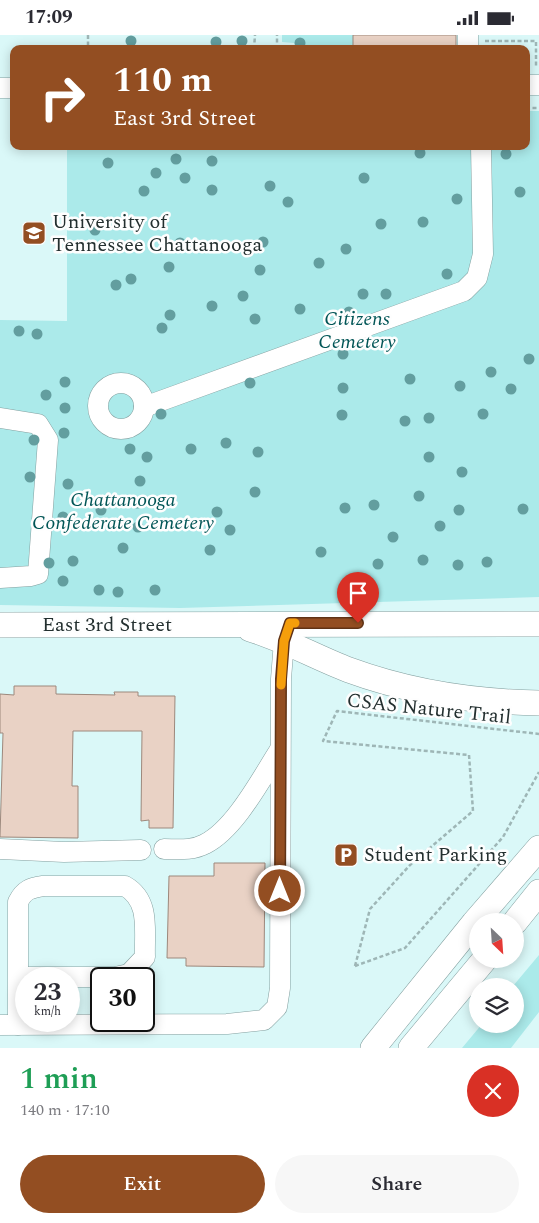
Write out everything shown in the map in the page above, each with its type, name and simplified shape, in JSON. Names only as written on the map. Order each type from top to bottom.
[{"type":"main road","name":"East 3rd Street","points":[[0,625],[213,625],[287,632],[539,624]]},
{"type":"main road","name":"East 3rd Street","points":[[287,632],[350,670],[419,690],[490,701],[539,703]]},
{"type":"main road","points":[[481,913],[539,831]]},
{"type":"main road","points":[[483,913],[539,848]]},
{"type":"main road","points":[[522,913],[539,892]]},
{"type":"main road","points":[[373,1048],[469,929]]},
{"type":"main road","points":[[411,1048],[478,968]]},
{"type":"street","points":[[144,407],[464,291],[477,278],[483,255],[481,150]]},
{"type":"street","points":[[0,417],[38,424],[48,440],[38,574],[31,577],[0,578]]},
{"type":"street","points":[[15,993],[9,1025],[227,1024],[264,1020],[276,1007],[280,988],[279,751],[287,632]]},
{"type":"street","points":[[164,849],[190,849],[205,844],[220,834],[279,751]]},
{"type":"street","points":[[0,849],[64,852],[142,850]]},
{"type":"street","points":[[125,886],[134,891],[141,900],[144,908],[145,957],[129,974],[115,977],[18,977],[18,902],[22,893],[30,888],[125,886]]},
{"type":"path","points":[[468,42],[536,41],[534,79]]},
{"type":"path","name":"CSAS Nature Trail","points":[[539,734],[337,711],[323,741],[469,755],[473,811],[410,865],[370,909],[355,966],[406,947],[503,837],[539,772]]},
{"type":"green space","points":[[282,35],[353,35],[353,45],[296,45],[282,42]]},
{"type":"green space","name":"Citizens Cemetery","points":[[530,111],[539,111],[539,597],[180,608],[0,605],[0,320],[67,321],[67,150],[530,150]]},
{"type":"green space","points":[[539,955],[539,1012],[524,1031],[524,978],[520,978]]},
{"type":"green space","points":[[474,1033],[523,1033],[511,1048],[462,1048]]},
{"type":"building","points":[[353,35],[456,35],[456,45],[353,45]]},
{"type":"building","points":[[14,686],[56,686],[56,694],[115,695],[114,692],[138,692],[138,696],[175,696],[173,828],[149,828],[149,820],[141,821],[142,731],[73,731],[72,786],[78,786],[78,838],[0,837],[3,733],[0,733],[0,694],[14,695]]},
{"type":"building","points":[[214,863],[265,863],[264,967],[186,966],[186,958],[167,958],[169,876],[214,876]]},
{"type":"slow traffic","points":[[281,685],[284,641],[290,623],[295,623]]},
{"type":"place","name":"University of Tennessee Chattanooga","points":[[34,233]]},
{"type":"place","name":"Student Parking","points":[[346,855]]},
{"type":"route","points":[[280,891],[279,751],[284,641],[290,623],[358,623]]},
{"type":"park label","name":"Chattanooga Confederate Cemetery","points":[[123,512]]}]
